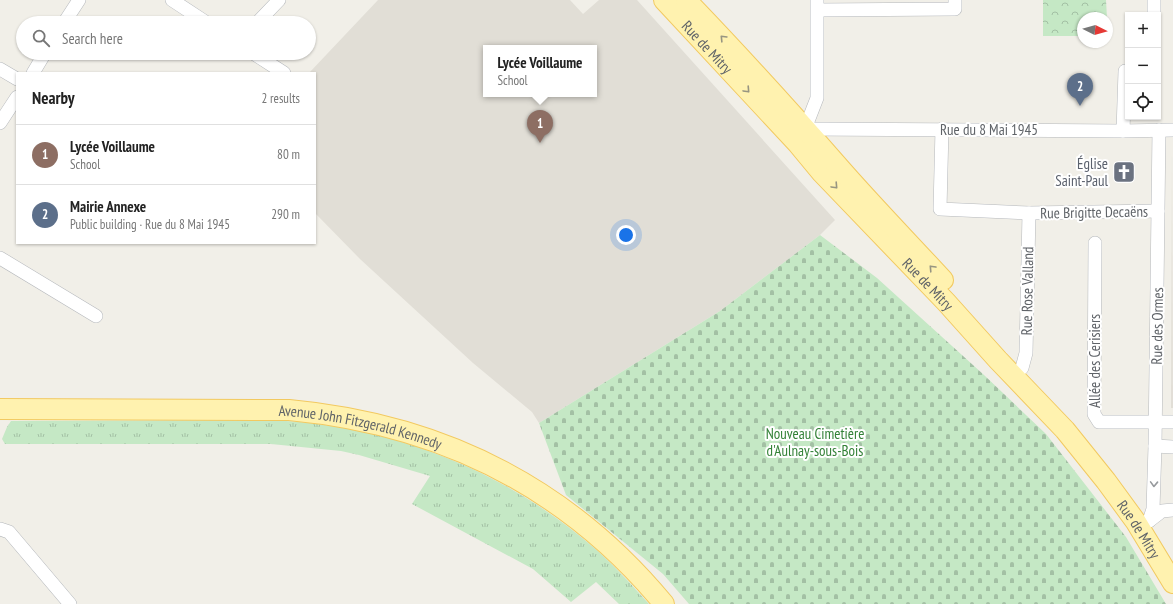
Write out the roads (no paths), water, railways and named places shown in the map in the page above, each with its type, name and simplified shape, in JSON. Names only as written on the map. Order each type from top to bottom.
[{"type":"main road","name":"Rue de Mitry","points":[[664,0],[802,136],[838,166],[973,312],[1078,429],[1149,521],[1173,558]]},
{"type":"main road","name":"Rue de Mitry","points":[[686,0],[728,43],[802,136],[822,173],[946,302],[1064,430],[1106,481],[1132,516],[1173,583]]},
{"type":"main road","name":"Avenue John Fitzgerald Kennedy","points":[[0,409],[289,410],[358,419],[407,431],[478,458],[510,475],[557,504],[599,536],[618,554],[664,604]]},
{"type":"street","points":[[69,16],[79,0]]},
{"type":"street","points":[[172,0],[196,16]]},
{"type":"street","points":[[264,16],[279,0]]},
{"type":"street","points":[[802,136],[817,98],[818,5],[955,9],[955,0]]},
{"type":"street","points":[[1154,0],[1154,12]]},
{"type":"street","points":[[33,72],[40,60]]},
{"type":"street","points":[[264,60],[282,72]]},
{"type":"street","points":[[0,69],[16,78]]},
{"type":"street","points":[[1124,131],[1125,71]]},
{"type":"street","points":[[0,123],[16,99]]},
{"type":"street","name":"Rue du 8 Mai 1945","points":[[802,136],[942,129],[1124,131],[1173,130]]},
{"type":"street","name":"Rue Brigitte Decaëns","points":[[942,129],[940,209],[1029,213],[1158,212]]},
{"type":"street","name":"Rue des Ormes","points":[[1149,521],[1153,508],[1156,422],[1159,130]]},
{"type":"street","name":"Rue Rose Valland","points":[[1022,368],[1026,353],[1029,213]]},
{"type":"street","name":"Allée des Cerisiers","points":[[1095,243],[1094,414],[1099,422],[1156,422]]},
{"type":"street","points":[[0,258],[96,316]]},
{"type":"street","points":[[1156,422],[1173,422]]},
{"type":"street","points":[[1155,446],[1173,447]]},
{"type":"street","points":[[1149,521],[1162,511],[1173,510]]},
{"type":"street","points":[[0,529],[9,532],[70,604]]},
{"type":"place","name":"Mairie Annexe","points":[[1080,106]]},
{"type":"place","name":"Lycée Voillaume","points":[[540,143]]},
{"type":"place","name":"Église Saint-Paul","points":[[1124,172]]},
{"type":"park label","name":"Nouveau Cimetière d'Aulnay-sous-Bois","points":[[815,442]]}]
